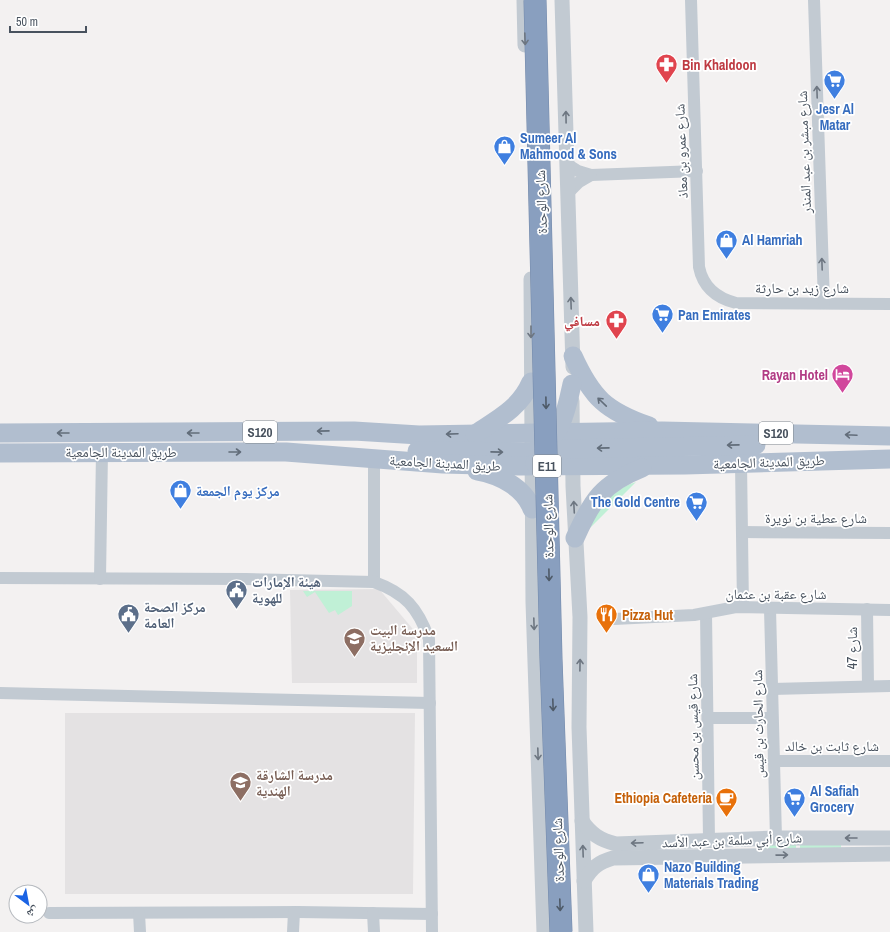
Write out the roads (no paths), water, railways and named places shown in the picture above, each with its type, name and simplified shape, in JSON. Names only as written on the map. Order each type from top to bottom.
[{"type":"highway","name":"شارع الوحدة","points":[[535,0],[551,659],[548,931]]},
{"type":"highway","name":"شارع الوحدة","points":[[550,0],[566,658],[575,932]]},
{"type":"main road","points":[[573,356],[585,381],[607,406],[626,418],[662,431]]},
{"type":"main road","points":[[475,434],[518,404],[524,397],[531,382]]},
{"type":"main road","points":[[569,444],[566,412],[572,384]]},
{"type":"main road","name":"طريق المدينة الجامعية","points":[[0,433],[354,431],[419,435],[531,432],[569,444],[649,465],[890,459]]},
{"type":"main road","name":"طريق المدينة الجامعية","points":[[569,444],[662,431],[890,436]]},
{"type":"main road","points":[[347,457],[384,450],[532,459],[550,453],[569,444],[794,444],[811,440],[826,434]]},
{"type":"main road","name":"طريق المدينة الجامعية","points":[[0,452],[286,452],[442,464],[532,459]]},
{"type":"main road","points":[[442,464],[500,477],[523,495],[532,509]]},
{"type":"main road","points":[[575,538],[596,498],[620,478],[649,465]]},
{"type":"street","points":[[524,0],[531,209],[533,602],[548,931]]},
{"type":"street","points":[[562,0],[573,356],[572,384]]},
{"type":"street","name":"شارع عمرو بن معاذ","points":[[691,0],[699,267],[705,283],[717,295]]},
{"type":"street","name":"شارع مبشر بن عبد المنذر","points":[[814,0],[824,303]]},
{"type":"street","points":[[567,164],[578,171],[591,175],[697,171]]},
{"type":"street","points":[[568,193],[579,182],[591,175]]},
{"type":"street","name":"شارع زيد بن حارثة","points":[[717,295],[736,303],[890,304]]},
{"type":"street","points":[[569,444],[580,618],[579,727],[586,932]]},
{"type":"street","points":[[100,579],[102,452]]},
{"type":"street","points":[[374,459],[374,582]]},
{"type":"street","points":[[740,462],[743,607]]},
{"type":"street","name":"شارع عطية بن نويرة","points":[[742,532],[890,533]]},
{"type":"street","points":[[0,578],[246,579],[374,582],[390,588],[404,597],[415,609],[423,623],[428,639],[432,932]]},
{"type":"street","name":"شارع عقبة بن عثمان","points":[[614,619],[706,613],[720,609],[743,607],[770,609],[890,610]]},
{"type":"street","name":"شارع الحارث بن قيس","points":[[770,609],[776,838]]},
{"type":"street","name":"شارع 47","points":[[867,609],[868,686]]},
{"type":"street","name":"شارع قيس بن محسن","points":[[706,613],[709,718],[709,840]]},
{"type":"street","points":[[772,689],[890,686]]},
{"type":"street","points":[[0,693],[430,703]]},
{"type":"street","points":[[709,718],[772,718]]},
{"type":"street","name":"شارع ثابت بن خالد","points":[[773,761],[890,761]]},
{"type":"street","name":"شارع أبي سلمة بن عبد الأسد","points":[[582,821],[588,830],[596,836],[605,841],[616,844],[776,838],[890,838]]},
{"type":"street","points":[[686,856],[686,850],[690,846],[709,840]]},
{"type":"street","name":"شارع أبي سلمة بن عبد الأسد","points":[[584,880],[588,872],[595,866],[612,858],[890,854]]},
{"type":"street","points":[[49,913],[294,912],[432,914]]},
{"type":"street","points":[[293,932],[294,912]]},
{"type":"street","points":[[139,913],[140,932]]},
{"type":"street","points":[[373,913],[374,932]]},
{"type":"place","name":"Bin Khaldoon","points":[[667,84]]},
{"type":"place","name":"Jesr Al Matar","points":[[835,100]]},
{"type":"place","name":"Sumeer Al Mahmood & Sons","points":[[505,166]]},
{"type":"place","name":"Al Hamriah","points":[[727,260]]},
{"type":"place","name":"Pan Emirates","points":[[663,334]]},
{"type":"place","name":"مسافي","points":[[616,340]]},
{"type":"place","name":"Rayan Hotel","points":[[843,394]]},
{"type":"place","name":"مركز يوم الجمعة","points":[[180,510]]},
{"type":"place","name":"The Gold Centre","points":[[696,522]]},
{"type":"place","name":"هيئة الإمارات للهوية","points":[[236,610]]},
{"type":"place","name":"مركز الصحة العامة","points":[[128,634]]},
{"type":"place","name":"Pizza Hut","points":[[606,634]]},
{"type":"place","name":"مدرسة البيت السعيد الإنجليزية","points":[[354,658]]},
{"type":"place","name":"مدرسة الشارقة الهندية","points":[[240,802]]},
{"type":"place","name":"Ethiopia Cafeteria","points":[[727,818]]},
{"type":"place","name":"Al Safiah Grocery","points":[[794,818]]},
{"type":"place","name":"Nazo Building Materials Trading","points":[[649,894]]}]
